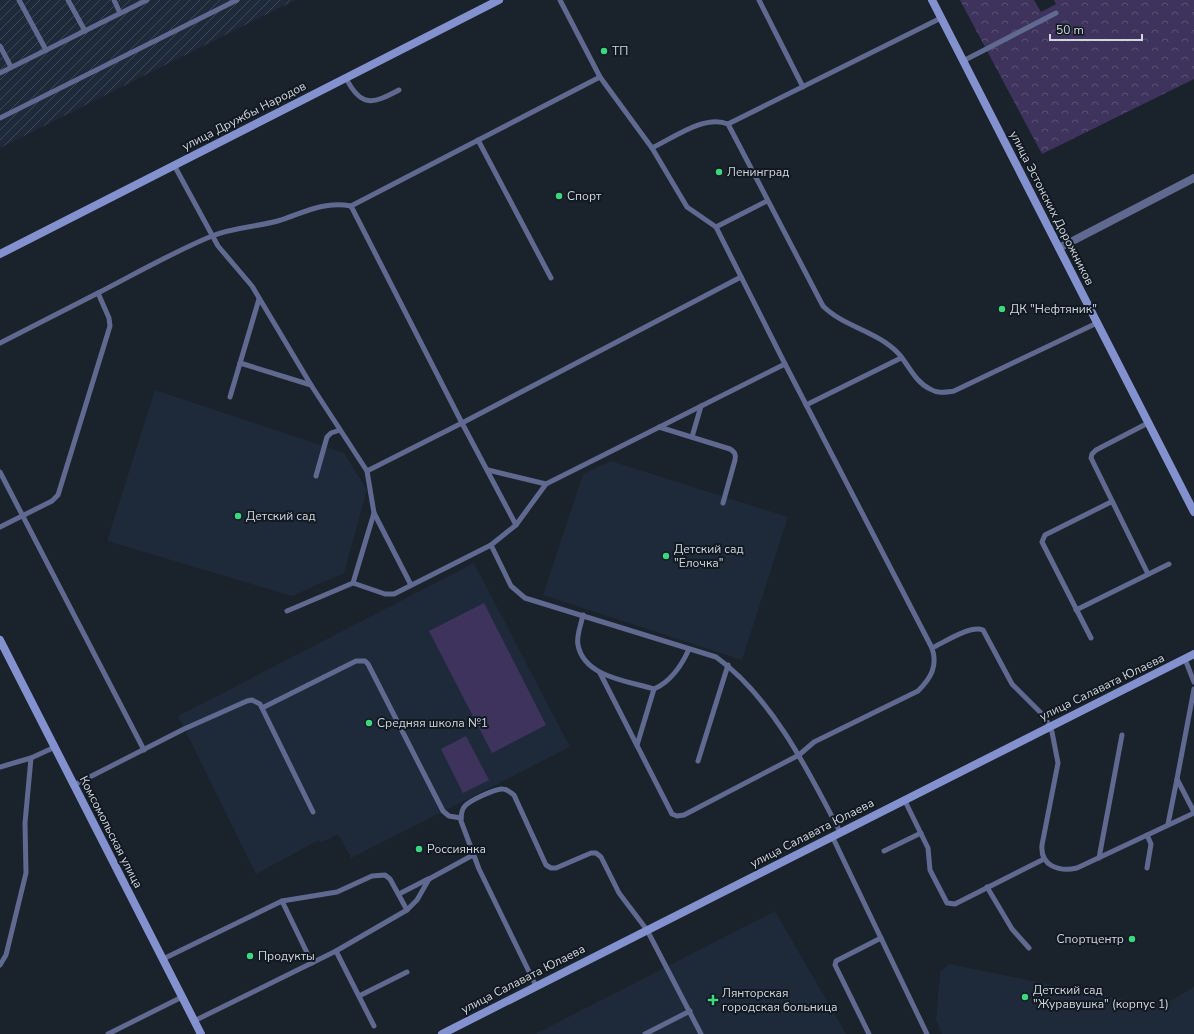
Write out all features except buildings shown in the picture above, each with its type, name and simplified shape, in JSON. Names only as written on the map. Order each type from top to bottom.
[{"type":"street","name":"улица Дружбы Народов","points":[[0,254],[499,0]]},
{"type":"street","name":"улица Эстонских Дорожников","points":[[932,0],[1148,423],[1193,507]]},
{"type":"street","points":[[1059,248],[1194,178]]},
{"type":"street","name":"Комсомольская улица","points":[[0,640],[201,1034]]},
{"type":"street","name":"улица Салавата Юлаева","points":[[442,1034],[904,799],[1194,654]]},
{"type":"lane","points":[[19,0],[46,50]]},
{"type":"lane","points":[[68,0],[85,31]]},
{"type":"lane","points":[[114,0],[120,13]]},
{"type":"lane","points":[[0,73],[147,0]]},
{"type":"lane","points":[[0,118],[237,0]]},
{"type":"lane","points":[[560,0],[600,77],[652,148],[687,207],[716,227],[935,656],[934,667],[926,683],[918,690],[814,742],[799,755],[684,815],[677,816],[672,814],[600,673]]},
{"type":"lane","points":[[759,0],[803,87]]},
{"type":"lane","points":[[963,61],[1056,13]]},
{"type":"lane","points":[[652,148],[701,124],[721,122],[728,124],[941,18]]},
{"type":"lane","points":[[0,46],[11,67]]},
{"type":"lane","points":[[0,343],[212,236],[242,227],[279,221],[326,204],[351,206],[600,77]]},
{"type":"lane","points":[[346,78],[358,97],[372,101],[379,101],[399,90]]},
{"type":"lane","points":[[728,124],[767,202],[823,306],[833,316],[888,344],[901,358],[915,378],[930,390],[941,393],[954,391],[1097,323]]},
{"type":"lane","points":[[478,140],[551,278]]},
{"type":"lane","points":[[174,165],[218,246],[252,286],[310,385],[367,471],[374,513],[412,585]]},
{"type":"lane","points":[[716,227],[767,202]]},
{"type":"lane","points":[[351,206],[516,525]]},
{"type":"lane","points":[[367,471],[741,277]]},
{"type":"lane","points":[[0,526],[52,501],[58,495],[110,326],[109,318],[98,293]]},
{"type":"lane","points":[[230,397],[259,299]]},
{"type":"lane","points":[[806,405],[901,358]]},
{"type":"lane","points":[[240,363],[310,385]]},
{"type":"lane","points":[[287,611],[353,583],[385,594],[394,594],[491,545],[516,525],[546,484],[785,364]]},
{"type":"lane","points":[[692,437],[701,406]]},
{"type":"lane","points":[[1148,423],[1096,450],[1092,454],[1093,464],[1148,574]]},
{"type":"lane","points":[[659,427],[730,449],[736,455],[723,503]]},
{"type":"lane","points":[[316,476],[327,437],[331,433],[340,430]]},
{"type":"lane","points":[[488,470],[546,484]]},
{"type":"lane","points":[[0,472],[144,750]]},
{"type":"lane","points":[[1091,638],[1042,542],[1042,538],[1045,535],[1112,502]]},
{"type":"lane","points":[[353,583],[374,513]]},
{"type":"lane","points":[[491,545],[507,579],[516,592],[525,598],[716,657],[728,665],[764,705],[799,755],[840,832]]},
{"type":"lane","points":[[1076,610],[1169,564]]},
{"type":"lane","points":[[583,615],[578,636],[578,645],[581,654],[590,666],[600,673],[654,689],[661,686],[678,669],[689,649]]},
{"type":"lane","points":[[932,648],[970,630],[978,628],[983,630],[1012,684],[1039,710],[1050,726],[1058,763],[1042,845],[1044,859],[1050,865],[1063,870],[1077,868],[1194,812],[1177,779]]},
{"type":"lane","points":[[1185,659],[1194,682]]},
{"type":"lane","points":[[262,708],[356,661],[365,661],[368,664],[443,811],[449,816],[461,818]]},
{"type":"lane","points":[[698,761],[728,665]]},
{"type":"lane","points":[[637,745],[654,689]]},
{"type":"lane","points":[[1168,824],[1194,690]]},
{"type":"lane","points":[[74,785],[184,729],[247,701],[257,702],[262,708],[314,812]]},
{"type":"lane","points":[[1099,858],[1122,734]]},
{"type":"lane","points":[[0,767],[31,758],[55,747]]},
{"type":"lane","points":[[0,965],[6,955],[26,873],[25,823],[31,758]]},
{"type":"lane","points":[[536,986],[473,855],[463,830],[461,818],[464,806],[471,801],[497,789],[503,788],[514,795],[546,865],[551,868],[556,868],[591,853],[596,853],[601,857],[619,893],[647,930],[702,1034]]},
{"type":"lane","points":[[904,799],[928,848],[930,870],[947,903],[955,904],[1044,859]]},
{"type":"lane","points":[[884,851],[920,832]]},
{"type":"lane","points":[[1147,835],[1151,844],[1147,868]]},
{"type":"lane","points":[[832,836],[927,1034]]},
{"type":"lane","points":[[398,894],[473,855]]},
{"type":"lane","points":[[163,959],[282,901],[338,892],[378,875],[385,875],[390,879],[407,910]]},
{"type":"lane","points":[[194,1021],[312,964],[407,910],[417,900],[429,879]]},
{"type":"lane","points":[[987,888],[1012,929],[1029,948]]},
{"type":"lane","points":[[282,901],[312,964]]},
{"type":"lane","points":[[869,1034],[835,965],[836,961],[881,938]]},
{"type":"lane","points":[[336,951],[374,1026]]},
{"type":"lane","points":[[359,996],[407,972]]},
{"type":"lane","points":[[108,1034],[182,997]]},
{"type":"lane","points":[[645,1034],[690,1012]]},
{"type":"shaded area","points":[[0,0],[295,0],[0,148]]},
{"type":"shaded area","name":"Детский сад","points":[[155,390],[344,453],[367,490],[344,573],[292,596],[107,541]]},
{"type":"shaded area","name":"Детский сад \"Елочка\"","points":[[611,461],[788,517],[742,660],[543,595],[583,474]]},
{"type":"shaded area","name":"Средняя школа №1","points":[[474,563],[570,747],[351,858],[338,834],[321,843],[319,840],[256,874],[178,716]]},
{"type":"shaded area","name":"Лянторская городская больница","points":[[775,911],[846,1034],[535,1034]]},
{"type":"shaded area","name":"Детский сад \"Журавушка\" (корпус 1)","points":[[949,964],[1160,1007],[1194,987],[1194,1034],[942,1034],[936,1020],[940,972]]},
{"type":"green space","points":[[960,0],[1034,0],[1041,12],[1056,4],[1054,0],[1194,0],[1194,79],[1042,154]]},
{"type":"green space","points":[[484,603],[546,725],[492,753],[429,631]]},
{"type":"green space","points":[[466,736],[489,780],[463,793],[441,749]]},
{"type":"place","name":"ТП","points":[[604,51]]},
{"type":"place","name":"Ленинград","points":[[719,172]]},
{"type":"place","name":"Спорт","points":[[559,196]]},
{"type":"place","name":"ДК \"Нефтяник\"","points":[[1002,309]]},
{"type":"place","name":"Детский сад","points":[[238,516]]},
{"type":"place","name":"Детский сад \"Елочка\"","points":[[666,556]]},
{"type":"place","name":"Средняя школа №1","points":[[369,723]]},
{"type":"place","name":"Россиянка","points":[[419,849]]},
{"type":"place","name":"Спортцентр","points":[[1132,939]]},
{"type":"place","name":"Продукты","points":[[250,956]]},
{"type":"place","name":"Детский сад \"Журавушка\" (корпус 1)","points":[[1025,997]]},
{"type":"place","name":"Лянторская городская больница","points":[[713,1000]]}]
